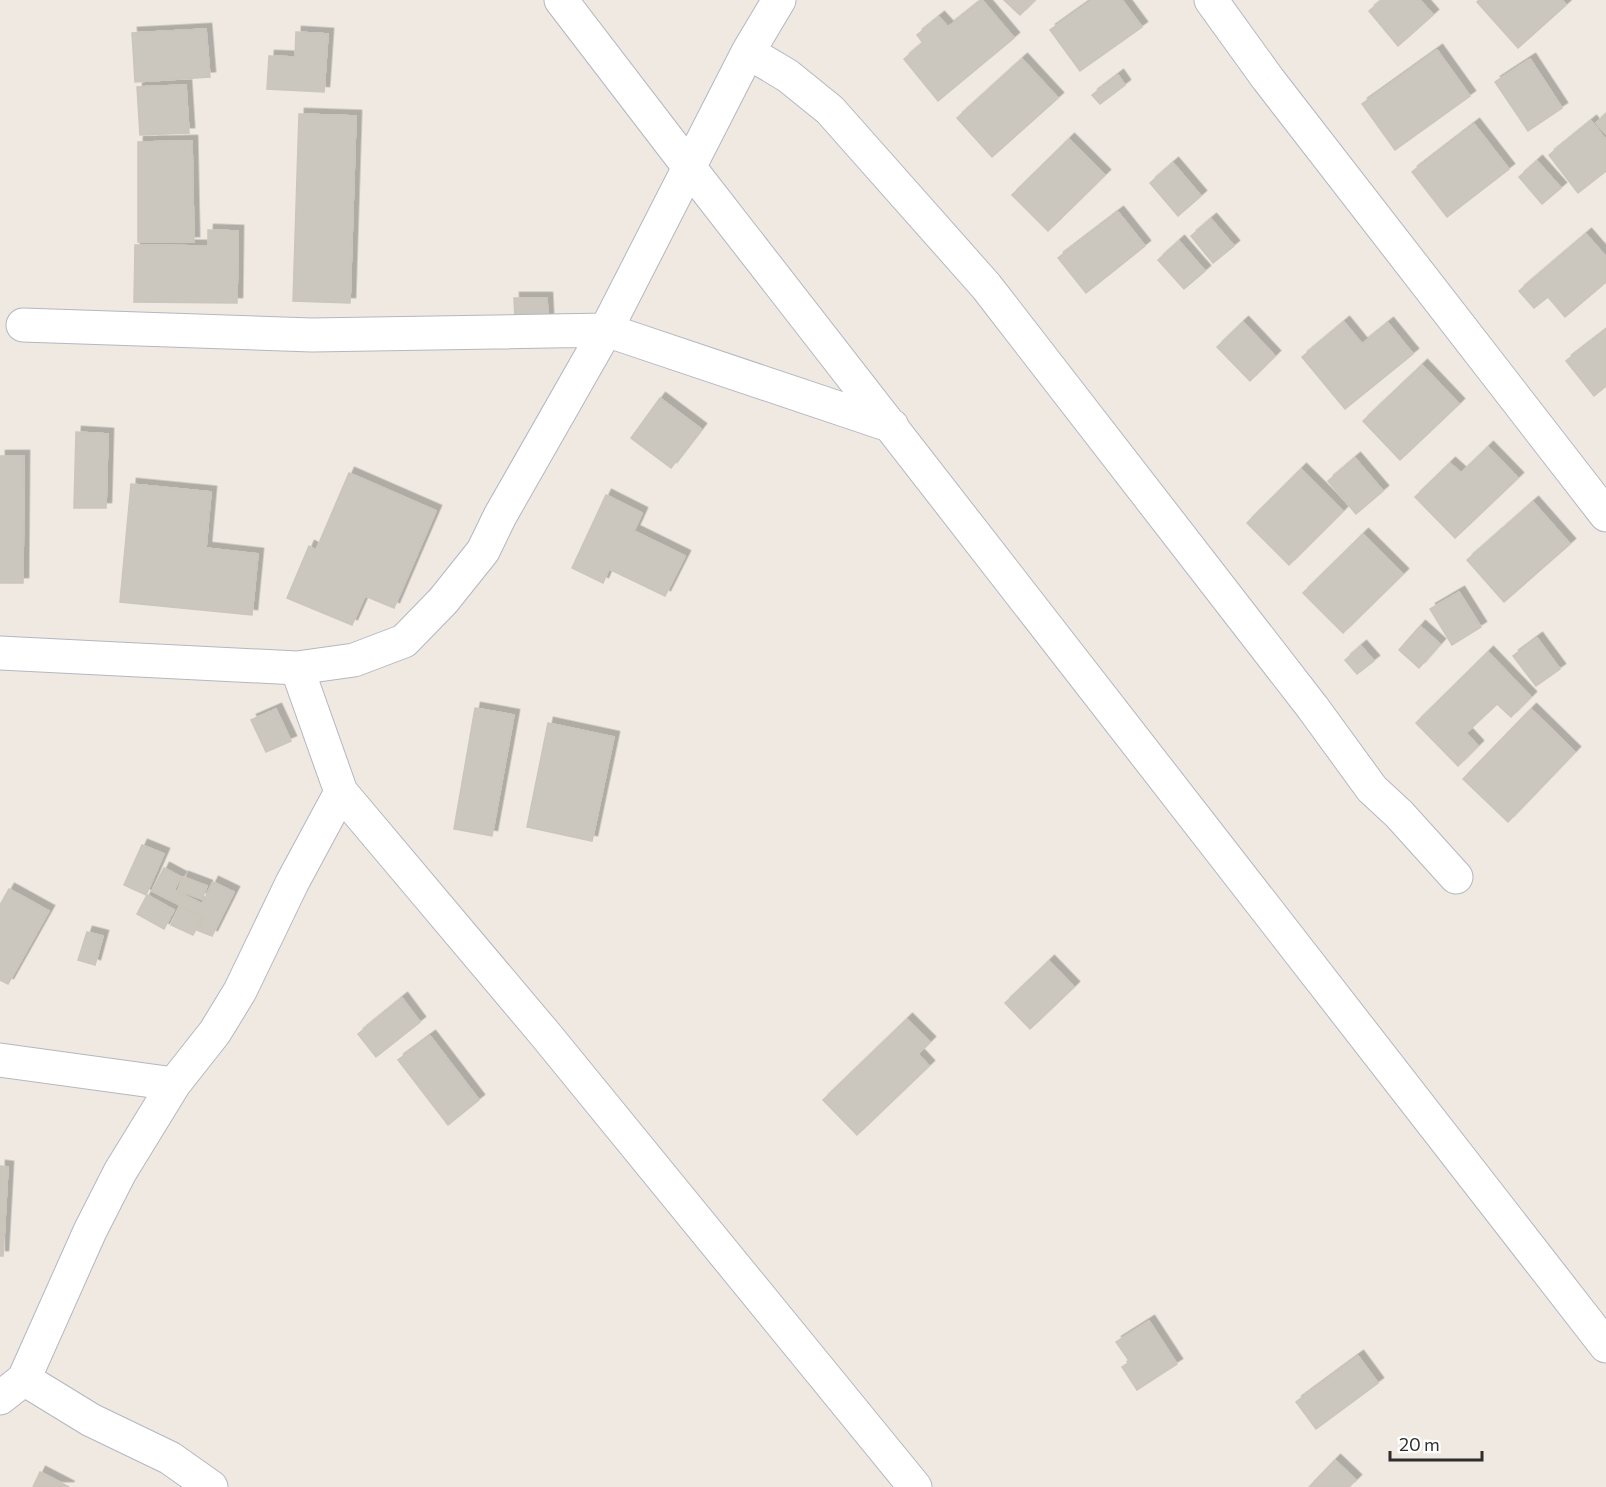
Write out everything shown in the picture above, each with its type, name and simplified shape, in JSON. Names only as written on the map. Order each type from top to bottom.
[{"type":"street","points":[[561,0],[1606,1346]]},
{"type":"street","points":[[1211,0],[1268,79],[1606,515]]},
{"type":"street","points":[[0,653],[297,668],[354,660],[404,641],[443,601],[483,551],[500,516],[606,330],[774,2]]},
{"type":"street","points":[[748,52],[789,76],[830,110],[986,286],[1313,708],[1372,789],[1399,814],[1456,877]]},
{"type":"street","points":[[23,325],[312,335],[606,330],[892,426]]},
{"type":"street","points":[[297,668],[341,792],[545,1034],[915,1487]]},
{"type":"street","points":[[211,1487],[170,1458],[91,1420],[12,1388],[120,1172],[174,1084],[215,1032],[240,991],[292,883],[341,792]]},
{"type":"street","points":[[0,1060],[174,1084]]},
{"type":"building","points":[[982,0],[1014,38],[938,101],[904,59],[923,43],[917,35],[939,17],[948,27]]},
{"type":"building","points":[[1004,0],[1035,0],[1020,15]]},
{"type":"building","points":[[1092,0],[1122,0],[1142,27],[1080,71],[1050,30]]},
{"type":"building","points":[[1382,0],[1420,0],[1433,15],[1398,46],[1369,11]]},
{"type":"building","points":[[1479,0],[1562,0],[1566,5],[1518,48],[1477,2]]},
{"type":"building","points":[[206,29],[210,77],[135,82],[132,33]]},
{"type":"building","points":[[296,32],[328,34],[324,92],[267,89],[269,56],[295,57]]},
{"type":"building","points":[[1437,50],[1470,96],[1395,150],[1362,104]]},
{"type":"building","points":[[1022,59],[1058,98],[992,157],[957,118]]},
{"type":"building","points":[[1530,59],[1562,108],[1528,131],[1495,82]]},
{"type":"building","points":[[1118,75],[1125,85],[1100,104],[1092,95]]},
{"type":"building","points":[[186,85],[189,133],[140,135],[137,87]]},
{"type":"building","points":[[299,114],[356,116],[350,303],[293,301]]},
{"type":"building","points":[[1606,114],[1606,134],[1596,123]]},
{"type":"building","points":[[1591,121],[1606,140],[1606,171],[1578,193],[1549,155]]},
{"type":"building","points":[[1474,124],[1509,169],[1447,217],[1412,172]]},
{"type":"building","points":[[1069,139],[1105,175],[1048,231],[1012,195]]},
{"type":"building","points":[[192,141],[194,242],[138,242],[138,142]]},
{"type":"building","points":[[1537,161],[1561,188],[1542,204],[1519,177]]},
{"type":"building","points":[[1173,163],[1201,196],[1178,216],[1150,183]]},
{"type":"building","points":[[1118,212],[1145,246],[1086,293],[1058,258]]},
{"type":"building","points":[[1211,219],[1234,246],[1213,263],[1191,236]]},
{"type":"building","points":[[208,230],[238,231],[237,303],[134,302],[135,245],[208,246]]},
{"type":"building","points":[[1586,234],[1606,257],[1606,282],[1565,317],[1548,297],[1534,308],[1519,291]]},
{"type":"building","points":[[1179,241],[1205,271],[1184,289],[1158,260]]},
{"type":"building","points":[[514,298],[547,298],[548,319],[515,319]]},
{"type":"building","points":[[1243,322],[1275,356],[1250,381],[1217,347]]},
{"type":"building","points":[[1344,322],[1362,344],[1388,323],[1413,354],[1345,409],[1302,357]]},
{"type":"building","points":[[1606,330],[1606,386],[1594,396],[1566,361]]},
{"type":"building","points":[[1422,365],[1459,404],[1400,460],[1363,421]]},
{"type":"building","points":[[660,398],[701,429],[671,468],[631,438]]},
{"type":"building","points":[[76,432],[108,434],[106,508],[74,508]]},
{"type":"building","points":[[1488,447],[1518,478],[1455,538],[1415,497],[1450,463],[1461,473]]},
{"type":"building","points":[[0,456],[24,456],[23,583],[0,583]]},
{"type":"building","points":[[1355,458],[1383,491],[1356,514],[1328,481]]},
{"type":"building","points":[[1301,469],[1343,511],[1289,565],[1247,523]]},
{"type":"building","points":[[349,473],[436,511],[394,608],[365,596],[352,625],[287,598],[309,546],[316,550]]},
{"type":"building","points":[[131,484],[211,492],[206,548],[258,554],[252,615],[120,602]]},
{"type":"building","points":[[606,495],[642,513],[634,531],[685,556],[665,596],[609,569],[603,583],[572,568]]},
{"type":"building","points":[[1533,502],[1570,544],[1504,602],[1467,560]]},
{"type":"building","points":[[1363,534],[1403,574],[1343,633],[1303,593]]},
{"type":"building","points":[[1459,592],[1481,627],[1452,645],[1430,609]]},
{"type":"building","points":[[1420,626],[1440,644],[1419,668],[1399,650]]},
{"type":"building","points":[[1537,638],[1560,669],[1536,686],[1513,656]]},
{"type":"building","points":[[1361,646],[1374,661],[1357,674],[1345,660]]},
{"type":"building","points":[[1488,652],[1531,697],[1511,717],[1497,704],[1466,733],[1478,746],[1458,766],[1416,723]]},
{"type":"building","points":[[475,708],[514,715],[492,836],[454,829]]},
{"type":"building","points":[[276,709],[291,741],[266,752],[251,720]]},
{"type":"building","points":[[1531,709],[1575,752],[1508,822],[1463,779]]},
{"type":"building","points":[[548,723],[614,737],[592,841],[527,827]]},
{"type":"building","points":[[142,845],[164,854],[146,895],[124,885]]},
{"type":"building","points":[[164,868],[181,877],[174,890],[202,904],[213,882],[234,892],[212,936],[197,930],[204,917],[152,891]]},
{"type":"building","points":[[183,877],[207,886],[202,899],[178,890]]},
{"type":"building","points":[[9,889],[49,911],[8,984],[0,980],[0,905]]},
{"type":"building","points":[[147,895],[174,910],[164,929],[137,914]]},
{"type":"building","points":[[180,906],[202,917],[193,935],[171,925]]},
{"type":"building","points":[[87,932],[103,936],[95,965],[78,960]]},
{"type":"building","points":[[1049,961],[1074,987],[1030,1029],[1005,1003]]},
{"type":"building","points":[[402,998],[420,1022],[376,1057],[358,1034]]},
{"type":"building","points":[[907,1019],[930,1042],[918,1054],[929,1066],[857,1135],[823,1100]]},
{"type":"building","points":[[430,1036],[479,1100],[448,1125],[398,1060]]},
{"type":"building","points":[[0,1166],[8,1167],[3,1256],[0,1256]]},
{"type":"building","points":[[1149,1321],[1177,1364],[1137,1390],[1122,1367],[1130,1362],[1116,1342]]},
{"type":"building","points":[[1358,1356],[1378,1383],[1316,1429],[1296,1402]]},
{"type":"building","points":[[1335,1460],[1356,1480],[1349,1487],[1309,1487]]},
{"type":"building","points":[[40,1472],[69,1487],[33,1487]]}]
